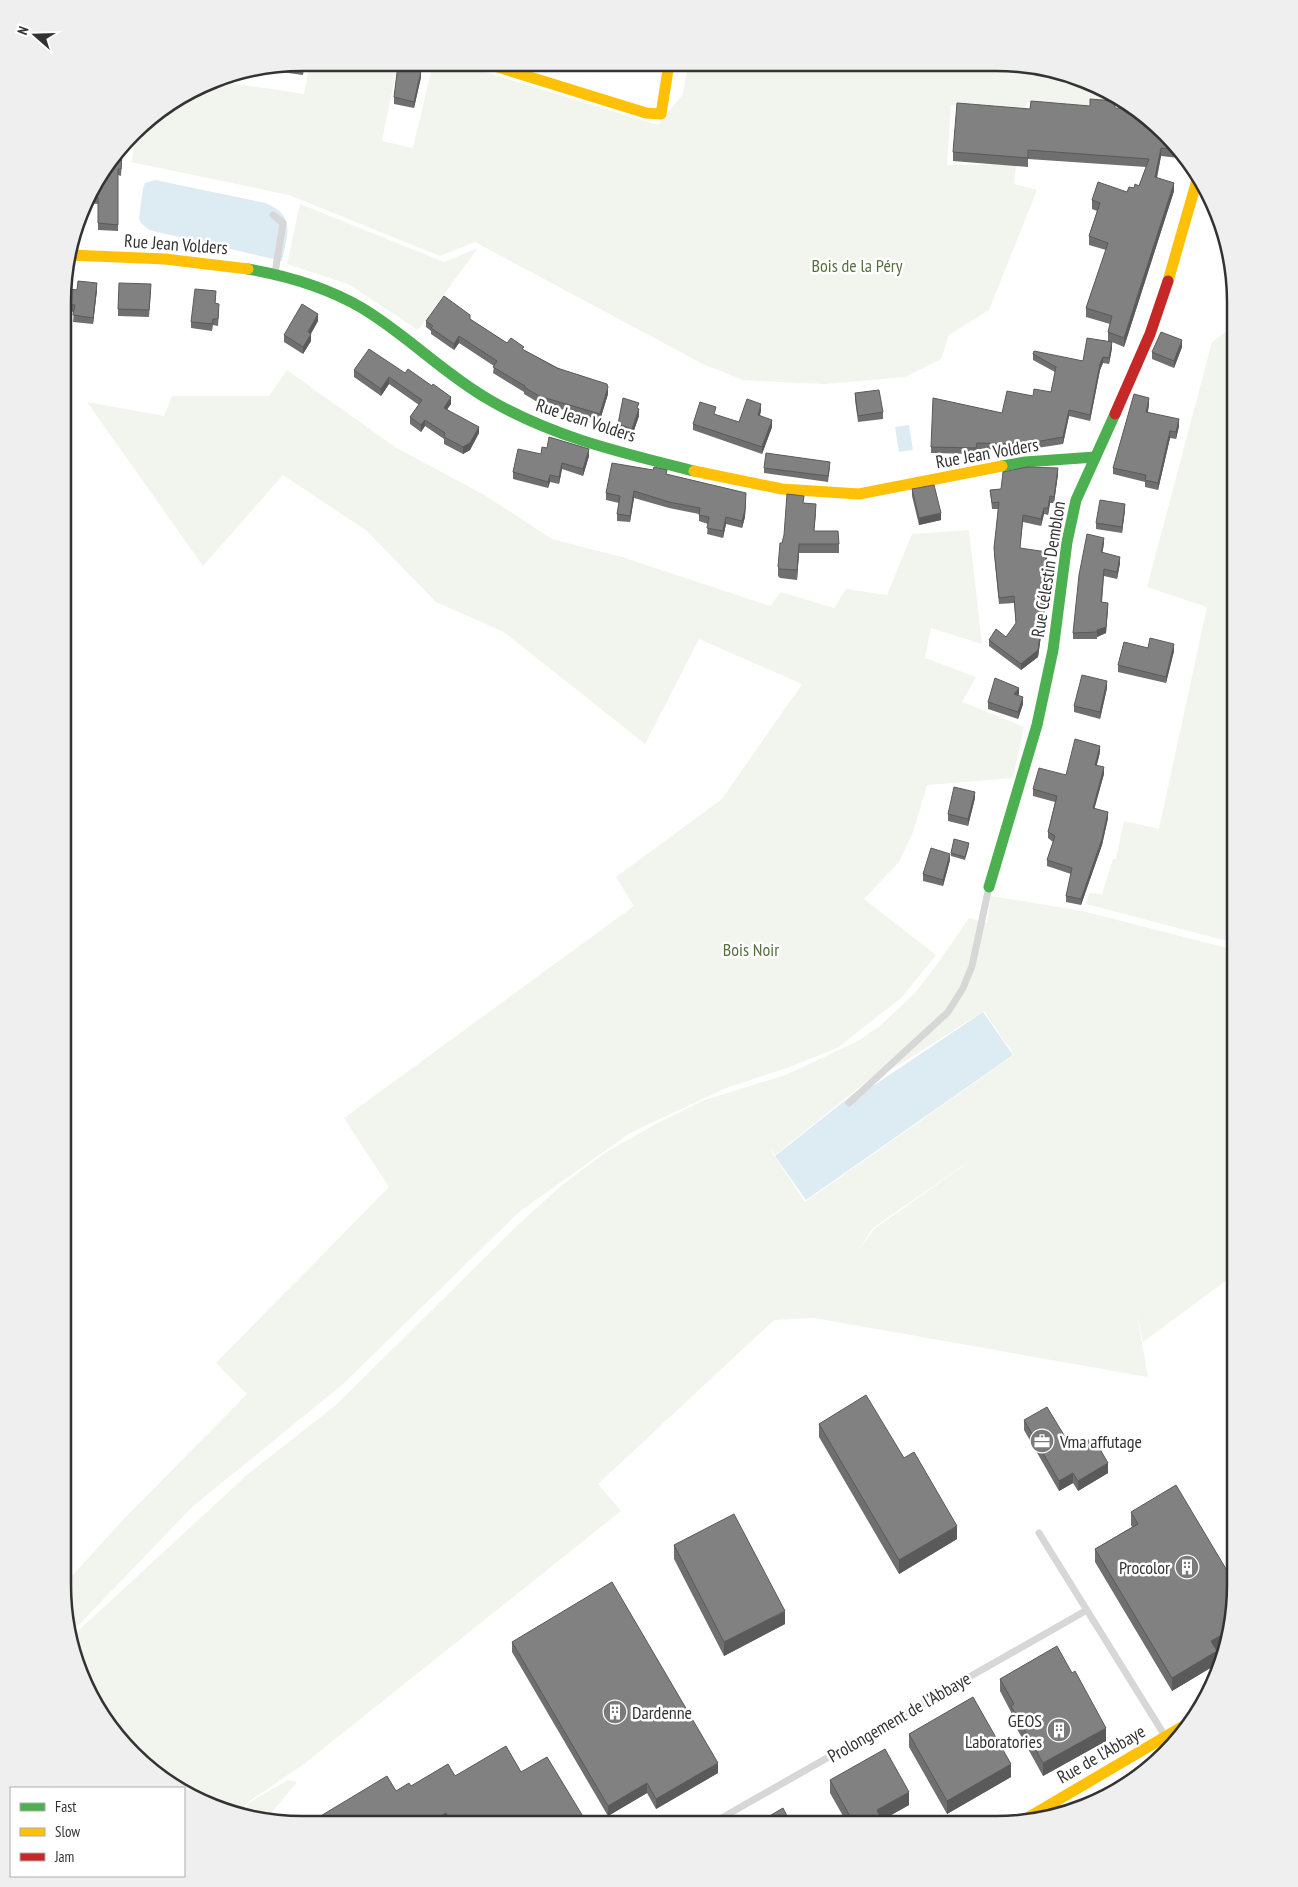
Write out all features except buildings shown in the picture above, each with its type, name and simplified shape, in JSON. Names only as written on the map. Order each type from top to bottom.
[{"type":"street","points":[[511,71],[646,113],[662,114],[668,71]]},
{"type":"street","name":"Rue Célestin Demblon","points":[[989,887],[1037,725],[1053,650],[1067,542],[1076,500],[1150,334],[1163,297],[1195,186]]},
{"type":"street","name":"Rue Jean Volders","points":[[76,255],[204,261],[238,266],[320,288],[353,304],[476,391],[526,420],[565,436],[744,482],[831,494],[859,494],[1025,462],[1095,457]]},
{"type":"street","name":"Rue de l'Abbaye","points":[[1038,1812],[1174,1731]]},
{"type":"lane","points":[[273,215],[283,223],[274,276]]},
{"type":"lane","points":[[849,1103],[948,1012],[964,988],[972,966],[989,887]]},
{"type":"lane","points":[[1039,1533],[1165,1736]]},
{"type":"lane","name":"Prolongement de l'Abbaye","points":[[725,1816],[1087,1610]]},
{"type":"green space","name":"Bois de la Péry","points":[[308,71],[396,71],[382,141],[413,148],[431,71],[482,71],[658,125],[683,94],[687,71],[996,71],[1026,73],[1055,79],[1084,89],[1121,108],[1027,102],[1024,110],[951,105],[947,165],[1016,164],[1014,184],[1037,190],[989,310],[949,335],[941,359],[905,377],[825,384],[743,380],[703,364],[475,242],[440,256],[289,195],[131,162],[136,143],[150,129],[174,110],[214,89],[231,83],[304,94]]},
{"type":"green space","points":[[300,204],[444,262],[478,248],[418,330],[348,284],[287,264]]},
{"type":"green space","points":[[1227,331],[1227,941],[1086,904],[1089,893],[1102,894],[1113,859],[1116,859],[1124,821],[1159,829],[1207,607],[1147,587],[1212,342]]},
{"type":"green space","name":"Bois Noir","points":[[287,370],[395,447],[486,496],[552,539],[625,558],[770,606],[781,592],[834,608],[846,589],[887,595],[912,534],[969,530],[982,644],[931,628],[925,658],[976,677],[962,702],[1024,727],[1013,778],[927,785],[913,832],[899,862],[864,899],[936,955],[901,998],[837,1048],[787,1068],[726,1088],[630,1133],[519,1212],[342,1385],[192,1507],[76,1628],[71,1577],[121,1522],[247,1394],[216,1363],[389,1187],[344,1118],[634,906],[616,877],[722,799],[802,684],[699,639],[645,744],[504,632],[436,602],[367,531],[283,475],[203,566],[87,402],[164,416],[172,396],[269,396]]},
{"type":"green space","points":[[991,896],[1082,911],[1227,948],[1227,1280],[1143,1342],[1136,1309],[1148,1377],[814,1318],[774,1320],[598,1484],[621,1511],[304,1764],[248,1802],[243,1808],[214,1798],[187,1785],[162,1768],[139,1748],[110,1713],[95,1687],[79,1644],[77,1633],[78,1631],[248,1474],[336,1405],[522,1221],[561,1186],[605,1153],[654,1125],[702,1101],[788,1074],[858,1041],[881,1025],[914,994],[969,918],[987,923]],"holes":[[[984,1011],[1014,1055],[805,1202],[768,1146],[775,1155],[877,1073],[894,1068]],[[987,1149],[874,1229],[858,1251],[873,1228]]]},
{"type":"green space","points":[[288,1780],[297,1782],[270,1814],[245,1808],[249,1803]]},
{"type":"shaded area","points":[[155,180],[265,203],[275,208],[286,220],[287,226],[282,261],[149,230],[141,223],[139,218],[145,183]]},
{"type":"shaded area","points":[[909,425],[913,450],[899,452],[895,427]]},
{"type":"shaded area","points":[[983,1012],[1013,1055],[806,1200],[775,1156],[862,1087],[870,1088]]},
{"type":"traffic: fast","points":[[248,269],[278,275],[307,284],[349,301],[394,330],[472,389],[537,424],[641,458],[694,471]]},
{"type":"traffic: fast","points":[[989,887],[1037,725],[1053,650],[1067,542],[1076,500],[1115,414]]},
{"type":"traffic: fast","points":[[1002,466],[1025,462],[1095,457]]},
{"type":"traffic: slow","points":[[511,71],[646,113],[661,114],[668,71]]},
{"type":"traffic: slow","points":[[1168,281],[1195,186]]},
{"type":"traffic: slow","points":[[76,255],[165,259],[248,269]]},
{"type":"traffic: slow","points":[[694,471],[782,489],[859,494],[1002,466]]},
{"type":"traffic: slow","points":[[1038,1812],[1173,1732]]},
{"type":"traffic: jam","points":[[1115,414],[1150,334],[1168,281]]},
{"type":"place","name":"Vma affutage","points":[[1042,1441]]},
{"type":"place","name":"Procolor","points":[[1187,1567]]},
{"type":"place","name":"Dardenne","points":[[615,1712]]},
{"type":"place","name":"GEOS Laboratories","points":[[1059,1730]]}]
